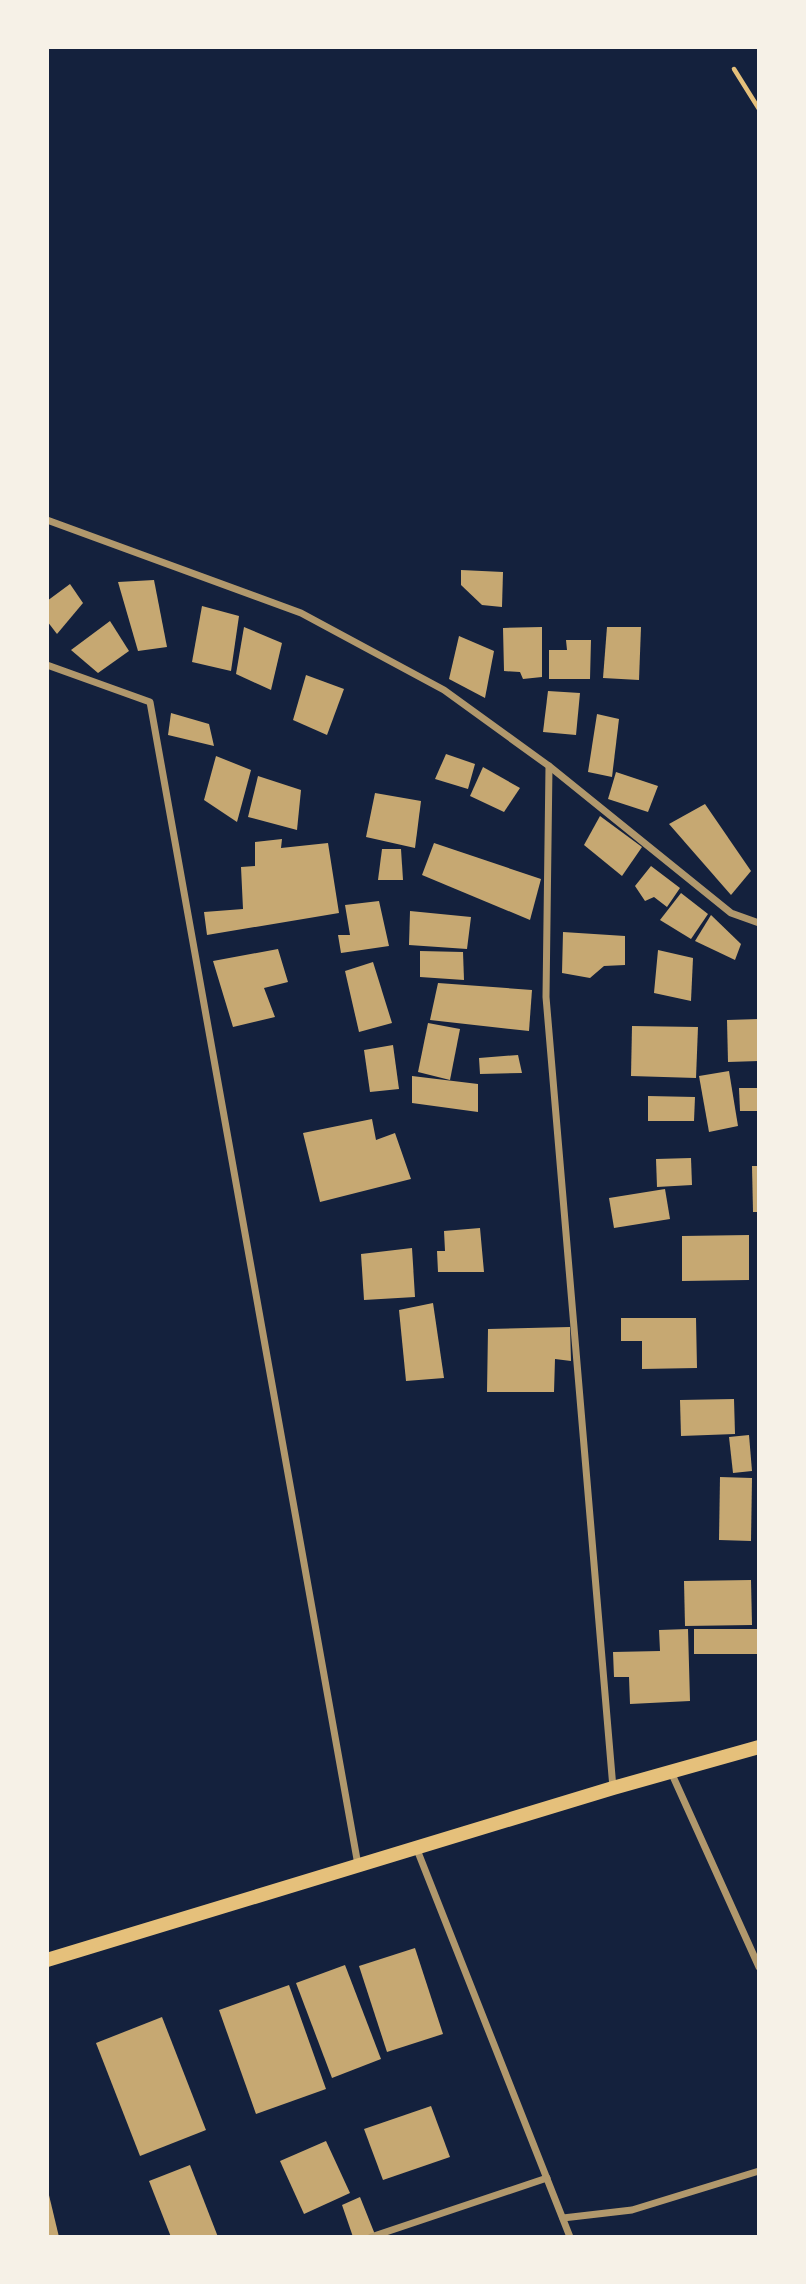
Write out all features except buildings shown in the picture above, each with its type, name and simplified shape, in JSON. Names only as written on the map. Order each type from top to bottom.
[{"type":"main road","points":[[47,1959],[613,1788],[759,1747]]},
{"type":"street","points":[[47,520],[301,613],[444,690],[549,766],[732,913],[759,923]]},
{"type":"street","points":[[47,665],[150,702],[358,1865]]},
{"type":"street","points":[[549,766],[546,997],[613,1788]]},
{"type":"street","points":[[671,1772],[759,1967]]},
{"type":"street","points":[[416,1847],[570,2237]]},
{"type":"street","points":[[563,2218],[632,2210],[759,2171]]},
{"type":"street","points":[[371,2237],[547,2178]]},
{"type":"path","points":[[734,69],[759,109]]}]
